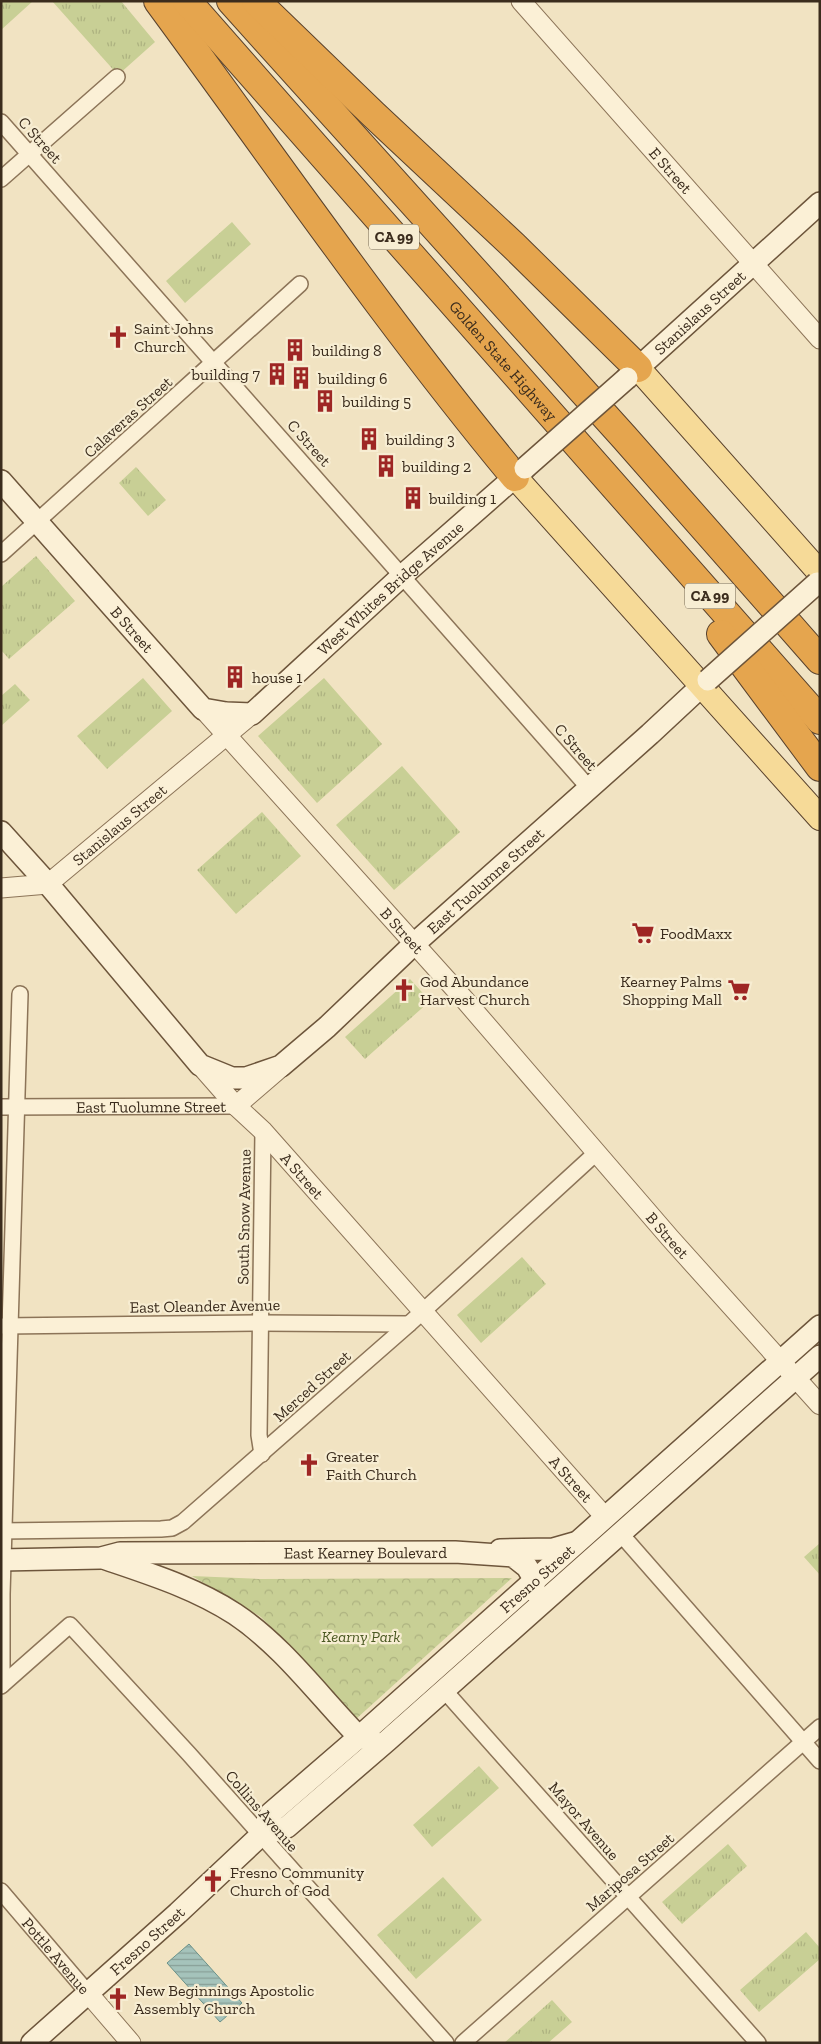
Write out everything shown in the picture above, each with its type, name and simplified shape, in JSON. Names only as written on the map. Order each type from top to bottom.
[{"type":"highway","points":[[158,1],[406,340],[456,405],[520,472]]},
{"type":"highway","name":"Golden State Highway","points":[[187,1],[820,720]]},
{"type":"highway","name":"CA 99","points":[[231,1],[624,437],[820,660]]},
{"type":"highway","points":[[256,1],[514,246],[633,373]]},
{"type":"highway","points":[[624,437],[820,635]]},
{"type":"highway","points":[[600,472],[820,767]]},
{"type":"main road","name":"Stanislaus Street","points":[[578,421],[820,203]]},
{"type":"main road","points":[[633,373],[819,579]]},
{"type":"main road","name":"West Whites Bridge Avenue","points":[[252,714],[403,575],[578,421]]},
{"type":"main road","points":[[520,472],[705,683],[820,818]]},
{"type":"main road","name":"B Street","points":[[1,481],[203,709]]},
{"type":"main road","name":"East Tuolumne Street","points":[[282,1066],[327,1027],[414,944],[819,579]]},
{"type":"main road","points":[[203,709],[226,713],[252,714]]},
{"type":"main road","name":"A Street","points":[[1,832],[48,884],[200,1065]]},
{"type":"main road","points":[[200,1065],[232,1078],[246,1078],[282,1066]]},
{"type":"main road","name":"Fresno Street","points":[[32,2043],[260,1836],[271,1813],[820,1326]]},
{"type":"main road","name":"Fresno Street","points":[[260,1836],[288,1827],[820,1356]]},
{"type":"main road","points":[[455,1552],[553,1549],[578,1541]]},
{"type":"main road","name":"East Kearney Boulevard","points":[[2,1560],[101,1558],[120,1553],[455,1552],[513,1556],[528,1567],[534,1579]]},
{"type":"main road","name":"East Kearney Boulevard","points":[[101,1558],[194,1591],[235,1614],[285,1657],[358,1737]]},
{"type":"main road","points":[[490,1649],[522,1606],[531,1598],[535,1589],[534,1579]]},
{"type":"main road","points":[[358,1737],[372,1740],[388,1740]]},
{"type":"street","name":"E Street","points":[[520,1],[820,339]]},
{"type":"street","points":[[1,179],[117,77]]},
{"type":"street","name":"C Street","points":[[1,122],[403,575],[589,788]]},
{"type":"street","name":"Calaveras Street","points":[[1,554],[300,284]]},
{"type":"street","name":"B Street","points":[[203,709],[414,944],[596,1153],[820,1405]]},
{"type":"street","name":"West Whites Bridge Avenue","points":[[226,733],[252,714]]},
{"type":"street","name":"Stanislaus Street","points":[[48,884],[226,733]]},
{"type":"street","points":[[1,888],[48,884]]},
{"type":"street","points":[[2,1686],[6,1326],[17,1106],[20,994]]},
{"type":"street","name":"A Street","points":[[200,1065],[236,1106],[263,1131],[415,1318],[605,1518]]},
{"type":"street","name":"East Tuolumne Street","points":[[1,1107],[236,1106],[282,1066]]},
{"type":"street","name":"South Snow Avenue","points":[[262,1454],[260,1434],[260,1323],[263,1131]]},
{"type":"street","name":"Merced Street","points":[[3,1531],[161,1529],[172,1528],[183,1522],[415,1318],[596,1153]]},
{"type":"street","name":"East Oleander Avenue","points":[[6,1326],[260,1323],[415,1318]]},
{"type":"street","points":[[620,1533],[820,1761]]},
{"type":"street","name":"Collins Avenue","points":[[2,1686],[70,1625],[190,1754],[260,1836],[446,2043]]},
{"type":"street","name":"Mayor Avenue","points":[[444,1690],[758,2043]]},
{"type":"street","name":"Mariposa Street","points":[[462,2043],[820,1727]]},
{"type":"street","name":"Pottle Avenue","points":[[1,1891],[132,2043]]},
{"type":"green space","points":[[1,1],[33,1],[1,30]]},
{"type":"green space","points":[[52,1],[121,1],[155,42],[118,75]]},
{"type":"green space","points":[[232,222],[251,244],[185,303],[166,281]]},
{"type":"green space","points":[[136,467],[166,500],[148,516],[119,483]]},
{"type":"green space","points":[[36,556],[75,601],[9,659],[1,650],[1,587]]},
{"type":"green space","points":[[143,678],[172,711],[107,769],[77,736]]},
{"type":"green space","points":[[324,678],[382,744],[317,803],[258,736]]},
{"type":"green space","points":[[15,684],[30,700],[1,726],[1,696]]},
{"type":"green space","points":[[402,766],[460,832],[394,890],[336,825]]},
{"type":"green space","points":[[262,812],[301,856],[236,914],[197,870]]},
{"type":"green space","points":[[410,979],[430,1001],[365,1059],[345,1037]]},
{"type":"green space","points":[[522,1257],[546,1284],[481,1343],[457,1315]]},
{"type":"green space","points":[[820,1543],[820,1575],[804,1557]]},
{"type":"green space","name":"Kearny Park","points":[[192,1576],[259,1579],[512,1578],[356,1719],[261,1617]]},
{"type":"green space","points":[[479,1766],[499,1788],[432,1847],[413,1825]]},
{"type":"green space","points":[[728,1844],[747,1866],[682,1924],[662,1902]]},
{"type":"green space","points":[[443,1877],[482,1920],[416,1979],[377,1935]]},
{"type":"green space","points":[[806,1932],[820,1948],[820,1959],[759,2012],[740,1990]]},
{"type":"green space","points":[[552,2000],[572,2022],[548,2043],[504,2043]]},
{"type":"water","points":[[189,1944],[242,2003],[220,2022],[167,1963]]},
{"type":"place","name":"Saint Johns Church","points":[[118,337]]},
{"type":"place","name":"building 8","points":[[295,350]]},
{"type":"place","name":"building 7","points":[[277,374]]},
{"type":"place","name":"building 6","points":[[301,378]]},
{"type":"place","name":"building 5","points":[[325,401]]},
{"type":"place","name":"building 3","points":[[369,439]]},
{"type":"place","name":"building 2","points":[[386,466]]},
{"type":"place","name":"building 1","points":[[413,498]]},
{"type":"place","name":"house 1","points":[[235,677]]},
{"type":"place","name":"FoodMaxx","points":[[643,933]]},
{"type":"place","name":"God Abundance Harvest Church","points":[[404,990]]},
{"type":"place","name":"Kearney Palms Shopping Mall","points":[[739,990]]},
{"type":"place","name":"Greater Faith Church","points":[[309,1465]]},
{"type":"place","name":"Fresno Community Church of God","points":[[213,1881]]},
{"type":"place","name":"New Beginnings Apostolic Assembly Church","points":[[118,1999]]}]
